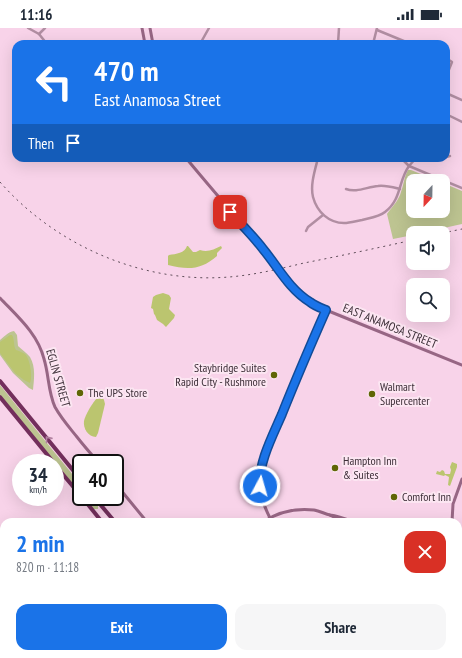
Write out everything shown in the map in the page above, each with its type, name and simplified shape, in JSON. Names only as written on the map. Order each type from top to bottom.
[{"type":"highway","points":[[0,381],[72,469]]},
{"type":"highway","points":[[0,398],[46,454]]},
{"type":"highway","points":[[64,476],[72,486]]},
{"type":"highway","points":[[89,506],[99,518]]},
{"type":"highway","points":[[102,506],[112,518]]},
{"type":"street","points":[[28,28],[39,34],[44,40]]},
{"type":"street","points":[[39,34],[45,28]]},
{"type":"street","points":[[142,28],[144,40]]},
{"type":"street","points":[[150,28],[152,40]]},
{"type":"street","points":[[202,40],[209,28]]},
{"type":"street","points":[[338,40],[339,28]]},
{"type":"street","points":[[374,40],[377,29],[402,40]]},
{"type":"street","points":[[450,95],[462,100]]},
{"type":"street","points":[[450,116],[462,122]]},
{"type":"street","name":"EAST ANAMOSA STREET","points":[[189,162],[220,200],[261,246],[288,283],[310,302],[326,310],[462,365]]},
{"type":"street","points":[[317,162],[312,190],[313,198],[323,215],[331,220],[344,223],[369,219],[385,212],[398,195],[404,175],[412,162]]},
{"type":"street","points":[[405,162],[409,166],[462,188]]},
{"type":"street","points":[[346,189],[352,191],[383,185],[400,189]]},
{"type":"street","points":[[306,231],[308,227],[323,215]]},
{"type":"street","name":"EGLIN STREET","points":[[0,298],[20,318],[33,335],[46,363],[51,395],[58,412],[63,421],[90,454]]},
{"type":"street","points":[[326,310],[270,443],[261,469],[261,495],[270,518],[286,512],[300,510],[315,510],[343,518]]},
{"type":"street","points":[[452,518],[453,504],[462,479]]},
{"type":"street","points":[[124,494],[144,518]]},
{"type":"street","points":[[330,514],[336,518]]},
{"type":"shaded area","points":[[408,170],[411,170],[421,174],[406,174]]},
{"type":"shaded area","points":[[406,175],[406,218],[450,218],[450,186],[462,191],[462,224],[450,227],[406,226],[406,236],[393,239],[387,214],[399,198]]},
{"type":"shaded area","points":[[187,246],[193,252],[200,250],[208,251],[221,246],[222,248],[217,253],[217,256],[211,261],[194,268],[182,268],[168,265],[169,255],[182,252]]},
{"type":"shaded area","points":[[163,293],[169,295],[171,298],[169,309],[175,315],[166,327],[157,320],[153,309],[151,308],[153,297]]},
{"type":"shaded area","points":[[14,331],[17,335],[18,346],[30,357],[32,361],[34,374],[33,390],[13,373],[0,355],[0,340],[8,333]]},
{"type":"shaded area","points":[[10,335],[13,337],[16,350],[27,356],[31,373],[30,383],[15,373],[0,353],[0,342]]},
{"type":"shaded area","points":[[0,385],[56,454],[48,454],[0,395]]},
{"type":"shaded area","points":[[97,398],[103,398],[105,404],[98,433],[96,437],[93,437],[88,434],[84,424],[87,412]]},
{"type":"shaded area","points":[[452,462],[457,464],[457,467],[450,486],[448,485],[449,477],[436,474],[437,471],[440,472],[442,470],[445,474],[450,474]]},
{"type":"shaded area","points":[[64,464],[72,474],[72,483],[64,473]]},
{"type":"shaded area","points":[[91,506],[98,506],[98,509],[93,509]]},
{"type":"railway","points":[[0,182],[22,205],[47,225],[75,242],[104,256],[134,267],[165,274],[197,278],[248,275],[406,242]]},
{"type":"railway","points":[[450,232],[462,229]]},
{"type":"place","name":"Staybridge Suites Rapid City - Rushmore","points":[[274,375]]},
{"type":"place","name":"The UPS Store","points":[[80,393]]},
{"type":"place","name":"Walmart Supercenter","points":[[372,394]]},
{"type":"place","name":"Hampton Inn & Suites","points":[[335,468]]},
{"type":"place","name":"Comfort Inn","points":[[394,497]]},
{"type":"route","points":[[230,212],[261,246],[288,283],[310,302],[326,310],[270,443],[261,469],[260,486]]}]
